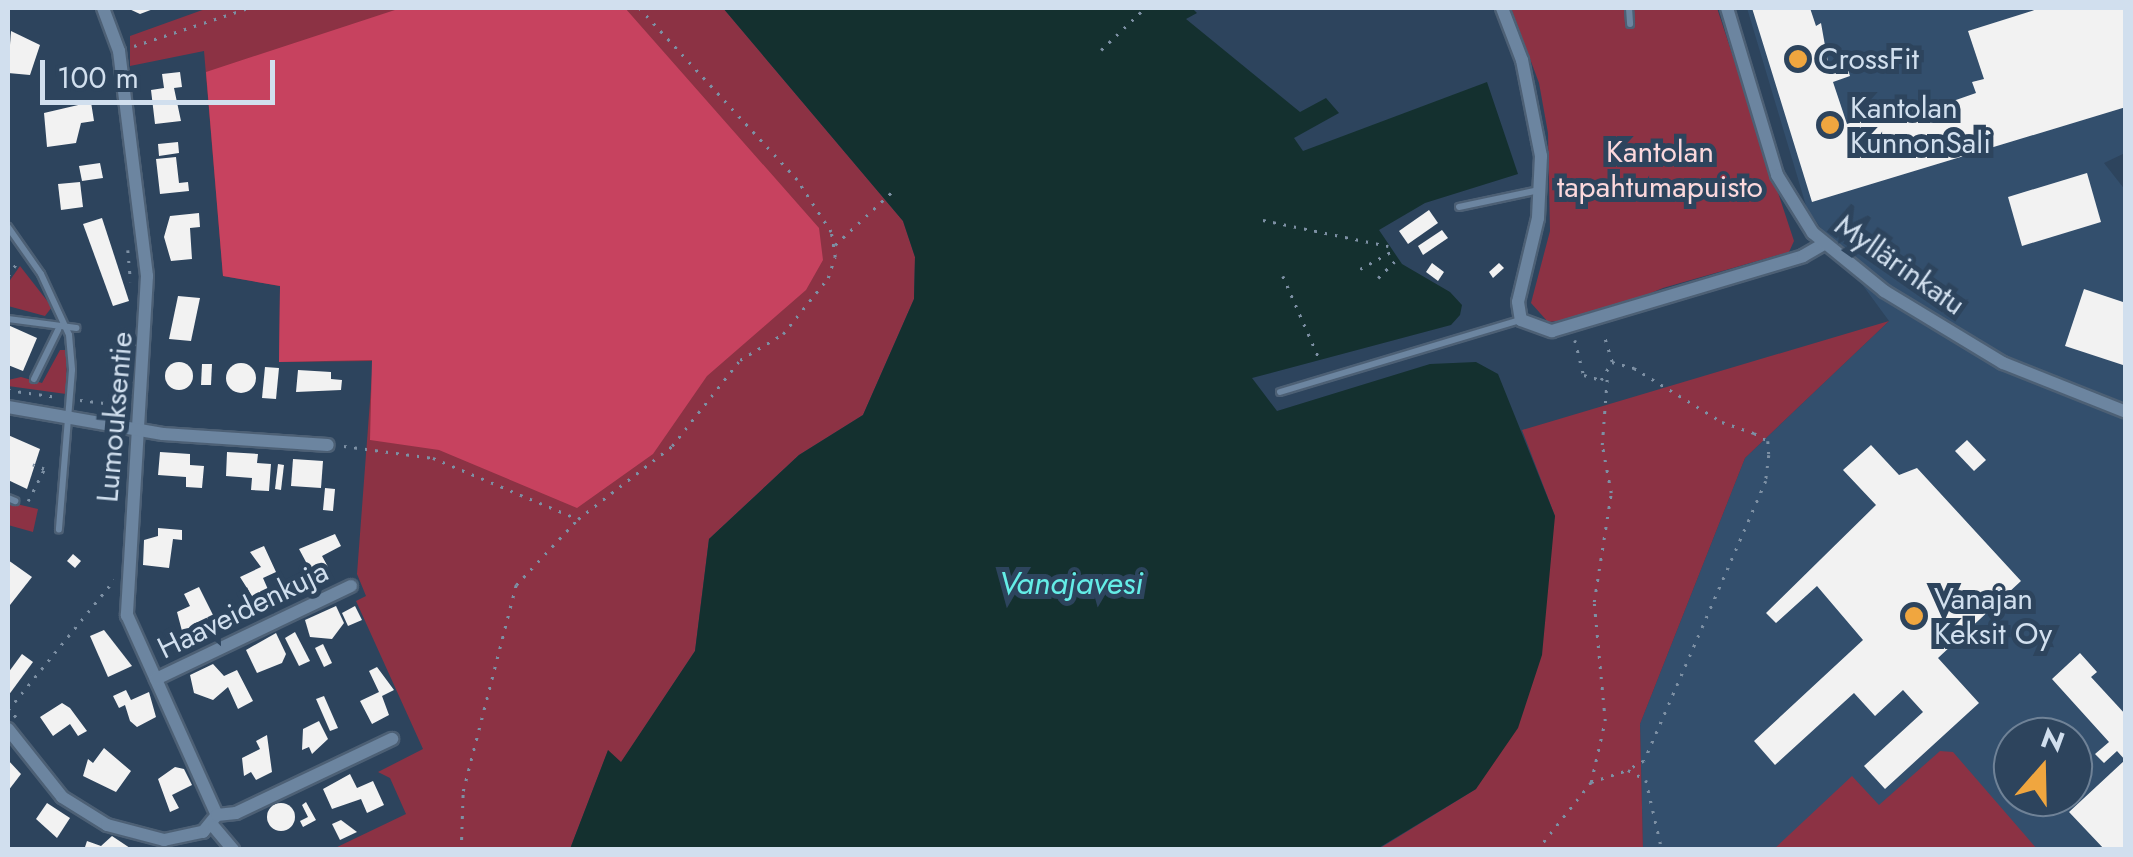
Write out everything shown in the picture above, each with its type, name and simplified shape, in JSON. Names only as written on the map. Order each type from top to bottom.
[{"type":"street","name":"Lumouksentie","points":[[102,8],[119,52],[147,276],[128,615],[232,850]]},
{"type":"street","points":[[1502,8],[1522,60],[1541,156],[1540,190],[1518,302],[1521,320],[1535,330],[1572,326],[1803,256],[1824,244]]},
{"type":"street","name":"Myllärinkatu","points":[[1727,8],[1777,174],[1824,244],[1884,291],[2003,363],[2126,412]]},
{"type":"street","points":[[8,407],[139,426],[328,445]]},
{"type":"street","name":"Haaveidenkuja","points":[[156,679],[351,586]]},
{"type":"street","points":[[8,729],[62,797],[107,824],[164,840],[236,813],[392,739]]},
{"type":"lane","points":[[1629,8],[1630,24]]},
{"type":"lane","points":[[1459,207],[1540,190]]},
{"type":"lane","points":[[8,227],[25,250],[62,330],[68,416],[59,529]]},
{"type":"lane","points":[[8,318],[62,330],[76,328]]},
{"type":"lane","points":[[1280,392],[1521,320]]},
{"type":"lane","points":[[34,379],[62,330]]},
{"type":"path","points":[[130,47],[248,8]]},
{"type":"path","points":[[639,8],[798,180],[835,245]]},
{"type":"path","points":[[1101,50],[1144,8]]},
{"type":"path","points":[[461,850],[457,821],[509,598],[578,519],[647,470],[718,382],[783,334],[828,278],[835,245],[894,189]]},
{"type":"path","points":[[1264,220],[1388,246]]},
{"type":"path","points":[[128,243],[133,299]]},
{"type":"path","points":[[8,276],[25,250]]},
{"type":"path","points":[[1360,269],[1392,251]]},
{"type":"path","points":[[1378,278],[1398,259]]},
{"type":"path","points":[[1283,276],[1320,358]]},
{"type":"path","points":[[1540,848],[1591,782],[1605,721],[1594,602],[1611,493],[1602,445],[1607,378],[1612,362],[1597,317]]},
{"type":"path","points":[[1572,326],[1584,375],[1607,378]]},
{"type":"path","points":[[1591,782],[1644,761],[1766,481],[1769,455],[1768,441],[1722,422],[1634,368],[1612,362]]},
{"type":"path","points":[[116,423],[119,404],[126,399]]},
{"type":"path","points":[[328,445],[433,458],[578,519]]},
{"type":"path","points":[[33,464],[51,472]]},
{"type":"path","points":[[11,500],[25,506],[44,469]]},
{"type":"path","points":[[22,726],[8,709],[129,564]]},
{"type":"path","points":[[1628,770],[1646,780],[1662,850]]},
{"type":"shaded area","points":[[401,8],[625,8],[819,228],[823,260],[806,290],[707,376],[653,454],[577,508],[439,450],[370,440],[372,360],[279,362],[280,286],[223,276],[206,72]]},
{"type":"shaded area","points":[[1747,8],[2125,8],[2125,153],[2104,163],[2126,191],[2125,849],[1643,849],[1640,724],[1745,458],[1889,321],[1807,209]]},
{"type":"green space","points":[[208,8],[723,8],[903,221],[915,257],[914,299],[863,415],[799,455],[709,539],[695,651],[621,763],[608,751],[570,849],[333,849],[406,814],[390,778],[378,772],[423,749],[356,601],[366,596],[357,574],[373,361],[279,362],[280,286],[223,276],[204,51],[130,66],[130,36]]},
{"type":"green space","name":"Kantolan tapahtumapuisto","points":[[1511,8],[1717,8],[1794,241],[1789,252],[1663,288],[1593,317],[1548,322],[1531,303],[1550,231],[1548,133],[1539,83]]},
{"type":"green space","points":[[20,266],[52,307],[45,316],[8,306],[8,283]]},
{"type":"green space","points":[[1889,321],[1745,458],[1640,724],[1643,849],[1377,850],[1476,789],[1555,516],[1522,430]]},
{"type":"green space","points":[[60,350],[67,350],[66,394],[8,386],[8,380],[21,377],[42,383]]},
{"type":"green space","points":[[8,502],[38,509],[33,532],[8,525]]},
{"type":"green space","points":[[1940,751],[1953,752],[1993,798],[1993,817],[2009,817],[2037,849],[1774,849],[1852,776],[1879,805]]},
{"type":"water","name":"Vanajavesi","points":[[723,8],[1192,8],[1197,13],[1186,19],[1300,112],[1326,98],[1339,113],[1294,138],[1303,151],[1487,82],[1518,174],[1425,203],[1379,230],[1402,264],[1450,292],[1462,305],[1460,315],[1451,325],[1252,378],[1277,411],[1430,364],[1476,362],[1498,374],[1555,516],[1542,655],[1518,728],[1476,789],[1377,849],[570,849],[608,750],[621,762],[695,651],[709,539],[799,455],[863,415],[914,299],[915,257],[903,221]]},
{"type":"building","points":[[127,8],[156,8],[140,14]]},
{"type":"building","points":[[1752,8],[1810,8],[1816,26],[1821,23],[1829,68],[1846,63],[1850,76],[1833,82],[1847,124],[1929,97],[1933,108],[1976,93],[1972,82],[1984,79],[1968,31],[2041,8],[2126,8],[2126,107],[1812,202]]},
{"type":"building","points":[[11,31],[40,45],[30,75],[8,73]]},
{"type":"building","points":[[180,72],[182,87],[174,88],[181,121],[155,124],[151,90],[164,88],[162,74]]},
{"type":"building","points":[[91,102],[94,121],[81,123],[76,143],[47,147],[44,113]]},
{"type":"building","points":[[178,142],[179,153],[159,156],[158,144]]},
{"type":"building","points":[[176,157],[179,183],[188,182],[189,191],[160,194],[156,159]]},
{"type":"building","points":[[100,163],[103,178],[82,181],[79,166]]},
{"type":"building","points":[[2087,173],[2101,222],[2022,246],[2008,197]]},
{"type":"building","points":[[80,182],[83,207],[61,210],[58,184]]},
{"type":"building","points":[[1429,210],[1438,223],[1408,244],[1399,231]]},
{"type":"building","points":[[199,213],[200,227],[190,228],[192,259],[171,261],[164,237],[170,216]]},
{"type":"building","points":[[102,218],[129,301],[113,306],[83,224]]},
{"type":"building","points":[[1442,230],[1448,238],[1423,255],[1418,246]]},
{"type":"building","points":[[1432,263],[1444,272],[1438,281],[1426,272]]},
{"type":"building","points":[[1499,263],[1504,268],[1493,278],[1489,272]]},
{"type":"building","points":[[2084,289],[2126,303],[2126,366],[2065,346]]},
{"type":"building","points":[[178,296],[200,298],[191,341],[169,339]]},
{"type":"building","points":[[8,325],[37,338],[23,371],[8,365]]},
{"type":"building","points":[[179,362],[189,366],[193,376],[189,386],[179,390],[169,386],[165,376],[169,366]]},
{"type":"building","points":[[241,363],[252,367],[256,378],[252,389],[241,393],[230,389],[226,378],[230,367]]},
{"type":"building","points":[[202,364],[212,364],[211,385],[201,385]]},
{"type":"building","points":[[265,367],[279,368],[276,399],[262,398]]},
{"type":"building","points":[[298,370],[331,372],[331,379],[342,380],[341,390],[296,392]]},
{"type":"building","points":[[8,435],[40,449],[27,489],[8,480]]},
{"type":"building","points":[[1967,440],[1986,460],[1974,471],[1955,451]]},
{"type":"building","name":"Vanajan Keksit Oy","points":[[1871,445],[1899,475],[1917,468],[2021,581],[1938,658],[1979,703],[1885,789],[1864,766],[1923,712],[1903,690],[1875,716],[1854,693],[1775,765],[1754,741],[1863,640],[1817,586],[1776,623],[1766,613],[1876,505],[1843,470]]},
{"type":"building","points":[[107,452],[118,453],[115,488],[103,488]]},
{"type":"building","points":[[160,452],[190,454],[190,465],[204,466],[202,488],[186,487],[186,477],[158,475]]},
{"type":"building","points":[[227,452],[258,454],[257,463],[271,464],[269,491],[251,490],[252,478],[226,476]]},
{"type":"building","points":[[293,459],[323,461],[321,488],[291,486]]},
{"type":"building","points":[[278,464],[284,465],[281,490],[275,489]]},
{"type":"building","points":[[325,488],[335,489],[333,511],[323,510]]},
{"type":"building","points":[[158,528],[182,530],[182,540],[173,539],[169,568],[143,565],[144,540],[158,536]]},
{"type":"building","points":[[335,534],[341,546],[322,556],[328,567],[313,575],[299,549]]},
{"type":"building","points":[[264,546],[276,572],[263,578],[270,594],[259,607],[240,577],[261,567],[250,552]]},
{"type":"building","points":[[73,554],[81,561],[75,568],[67,561]]},
{"type":"building","points":[[8,560],[32,577],[10,605],[8,604]]},
{"type":"building","points":[[199,587],[214,617],[192,634],[189,628],[182,631],[177,612],[190,606],[184,594]]},
{"type":"building","points":[[336,606],[344,623],[332,639],[310,637],[305,620]]},
{"type":"building","points":[[355,606],[362,620],[348,626],[342,613]]},
{"type":"building","points":[[104,630],[132,666],[108,677],[90,636]]},
{"type":"building","points":[[295,632],[310,661],[299,666],[285,638]]},
{"type":"building","points":[[276,633],[286,654],[282,663],[257,673],[246,650]]},
{"type":"building","points":[[323,644],[332,663],[324,667],[315,648]]},
{"type":"building","points":[[2080,653],[2097,672],[2091,677],[2126,715],[2126,850],[2105,850],[2074,817],[2093,817],[2093,790],[2125,760],[2117,751],[2104,763],[2095,754],[2109,742],[2093,724],[2093,717],[2086,717],[2052,679]]},
{"type":"building","points":[[22,654],[33,662],[8,696],[8,673]]},
{"type":"building","points":[[213,664],[224,676],[237,670],[253,701],[238,709],[228,687],[213,700],[194,693],[190,675]]},
{"type":"building","points":[[377,667],[394,690],[382,696],[389,715],[372,724],[360,701],[379,692],[369,671]]},
{"type":"building","points":[[126,690],[131,700],[149,692],[156,717],[137,727],[130,721],[125,705],[119,708],[113,696]]},
{"type":"building","points":[[324,696],[338,728],[330,731],[316,699]]},
{"type":"building","points":[[62,703],[87,731],[78,736],[70,724],[53,736],[40,717]]},
{"type":"building","points":[[319,721],[328,739],[312,754],[309,747],[302,750],[303,729]]},
{"type":"building","points":[[267,735],[272,772],[256,780],[251,772],[244,776],[242,758],[260,749],[256,741]]},
{"type":"building","points":[[104,748],[131,771],[116,792],[83,776],[88,759],[93,763]]},
{"type":"building","points":[[8,760],[21,774],[8,791]]},
{"type":"building","points":[[175,767],[184,769],[192,785],[172,795],[179,808],[170,812],[158,779]]},
{"type":"building","points":[[350,774],[357,788],[373,781],[384,805],[367,813],[361,799],[332,809],[323,789]]},
{"type":"building","points":[[306,802],[316,820],[303,827],[300,821],[308,817],[302,805]]},
{"type":"building","points":[[47,803],[70,818],[57,838],[36,819]]},
{"type":"building","points":[[281,803],[291,807],[295,817],[291,827],[281,831],[271,827],[267,817],[271,807]]},
{"type":"building","points":[[341,820],[357,832],[340,840],[332,824]]},
{"type":"building","points":[[112,836],[133,850],[84,850],[87,841],[101,846]]},
{"type":"place","name":"CrossFit","points":[[1798,59]]},
{"type":"place","name":"Kantolan KunnonSali","points":[[1830,125]]},
{"type":"place","name":"Vanajan Keksit Oy","points":[[1914,616]]}]
